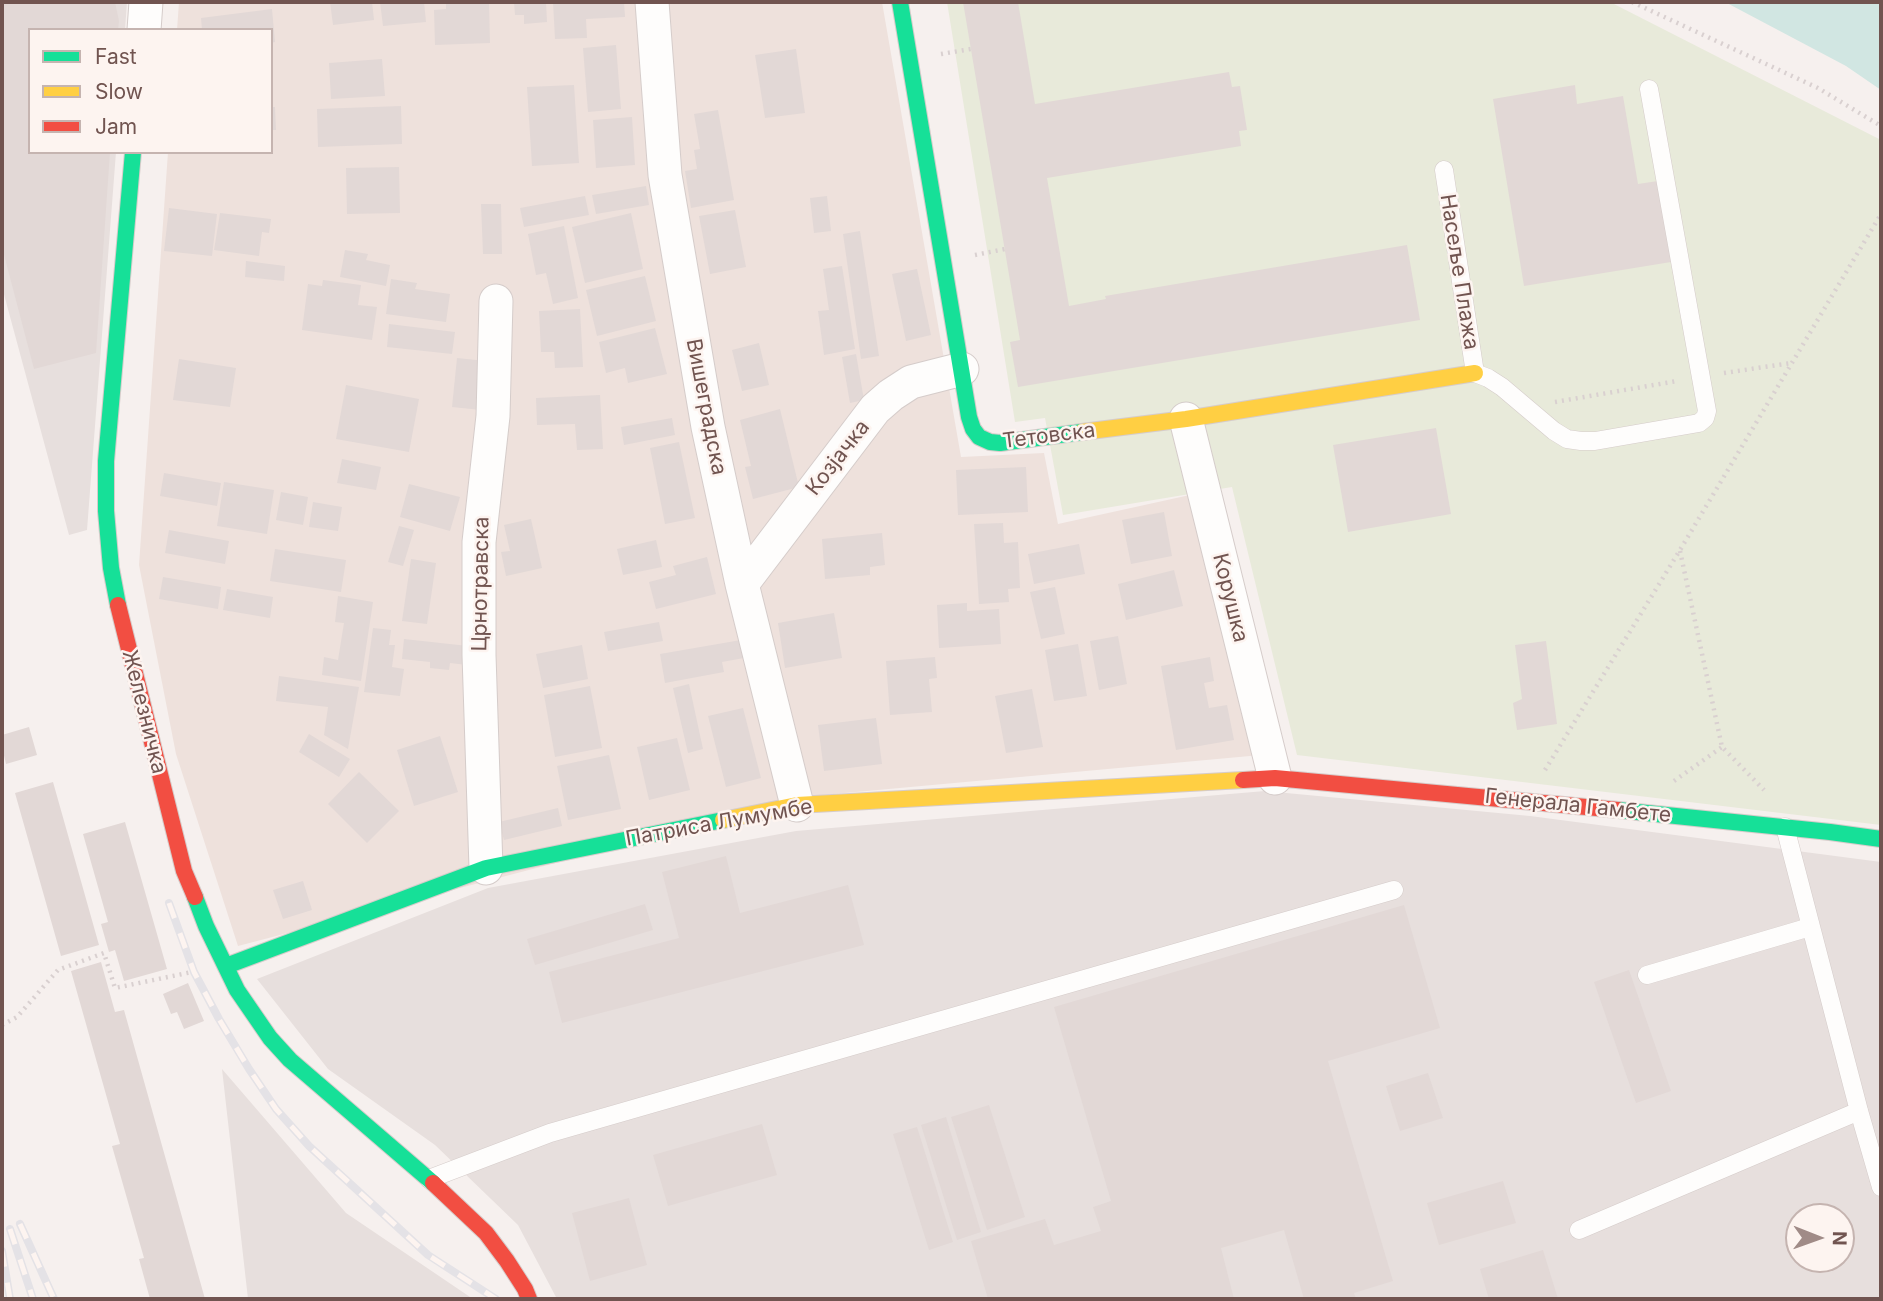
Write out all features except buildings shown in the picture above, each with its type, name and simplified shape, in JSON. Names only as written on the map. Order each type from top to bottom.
[{"type":"street","points":[[144,28],[146,2]]},
{"type":"street","name":"Вишеградска","points":[[652,2],[665,175],[708,427],[742,584],[797,805]]},
{"type":"street","name":"Тетовска","points":[[900,2],[969,417],[979,437],[1000,443],[1186,419],[1475,373]]},
{"type":"street","name":"Железничка","points":[[133,154],[106,461],[106,511],[111,568],[123,628],[184,872],[206,926],[253,1015],[290,1060],[429,1179],[486,1233],[507,1261],[529,1299]]},
{"type":"street","name":"Црнотравска","points":[[486,868],[479,655],[479,542],[493,416],[496,301]]},
{"type":"street","name":"Козјачка","points":[[742,584],[876,409],[911,382],[962,369]]},
{"type":"street","name":"Корушка","points":[[1186,419],[1275,778]]},
{"type":"street","name":"Патриса Лумумбе","points":[[226,967],[486,868],[797,805],[1275,778]]},
{"type":"street","name":"Генерала Гамбете","points":[[1275,778],[1526,801],[1881,839]]},
{"type":"lane","points":[[1475,373],[1502,387],[1567,439],[1595,441],[1699,423],[1705,418],[1707,411],[1649,89]]},
{"type":"lane","name":"Насеље Плажа","points":[[1444,170],[1475,373]]},
{"type":"lane","points":[[1784,827],[1881,1187]]},
{"type":"lane","points":[[429,1179],[550,1133],[1394,890]]},
{"type":"lane","points":[[1647,975],[1810,927]]},
{"type":"lane","points":[[1579,1230],[1859,1111]]},
{"type":"path","points":[[1632,2],[1818,88],[1881,125]]},
{"type":"path","points":[[1526,801],[1881,214]]},
{"type":"path","points":[[1525,407],[1792,363]]},
{"type":"path","points":[[1680,550],[1722,747],[1771,796]]},
{"type":"path","points":[[2,1025],[16,1017],[58,970],[104,953],[115,988],[226,967]]},
{"type":"shaded area","points":[[2,2],[127,2],[125,28],[28,28],[28,154],[116,154],[87,530],[69,535],[2,287]]},
{"type":"shaded area","points":[[179,2],[882,2],[961,457],[1044,453],[1058,524],[1199,493],[1261,755],[812,796],[238,946],[176,754],[139,565],[168,154],[273,154],[273,28],[177,28]]},
{"type":"shaded area","points":[[1725,2],[1881,2],[1881,90],[1846,66]]},
{"type":"shaded area","points":[[1265,791],[1530,816],[1881,862],[1881,1299],[557,1299],[518,1225],[435,1145],[328,1069],[257,979],[488,888],[796,831]]},
{"type":"shaded area","points":[[222,1069],[346,1213],[473,1299],[248,1299]]},
{"type":"green space","points":[[947,2],[1610,2],[1881,140],[1881,825],[1297,755],[1232,487],[1063,515],[1045,418],[1015,422]]},
{"type":"railway","points":[[169,903],[194,972],[219,1019],[276,1109],[309,1146],[428,1255],[496,1299]]},
{"type":"railway","points":[[20,1224],[54,1299]]},
{"type":"railway","points":[[10,1229],[33,1299]]},
{"type":"railway","points":[[2,1251],[10,1299]]},
{"type":"traffic: fast","points":[[900,2],[973,429],[979,437],[1000,443],[1082,432]]},
{"type":"traffic: fast","points":[[118,605],[111,568],[106,511],[106,461],[133,154]]},
{"type":"traffic: fast","points":[[1618,810],[1881,839]]},
{"type":"traffic: fast","points":[[226,966],[486,868],[723,820]]},
{"type":"traffic: fast","points":[[195,897],[237,990],[270,1038],[290,1060],[433,1183]]},
{"type":"traffic: slow","points":[[1082,432],[1186,419],[1475,373]]},
{"type":"traffic: slow","points":[[723,820],[797,805],[1243,780]]},
{"type":"traffic: jam","points":[[118,605],[184,871],[195,897]]},
{"type":"traffic: jam","points":[[1243,780],[1275,778],[1618,810]]},
{"type":"traffic: jam","points":[[433,1183],[486,1233],[507,1261],[529,1299]]}]
